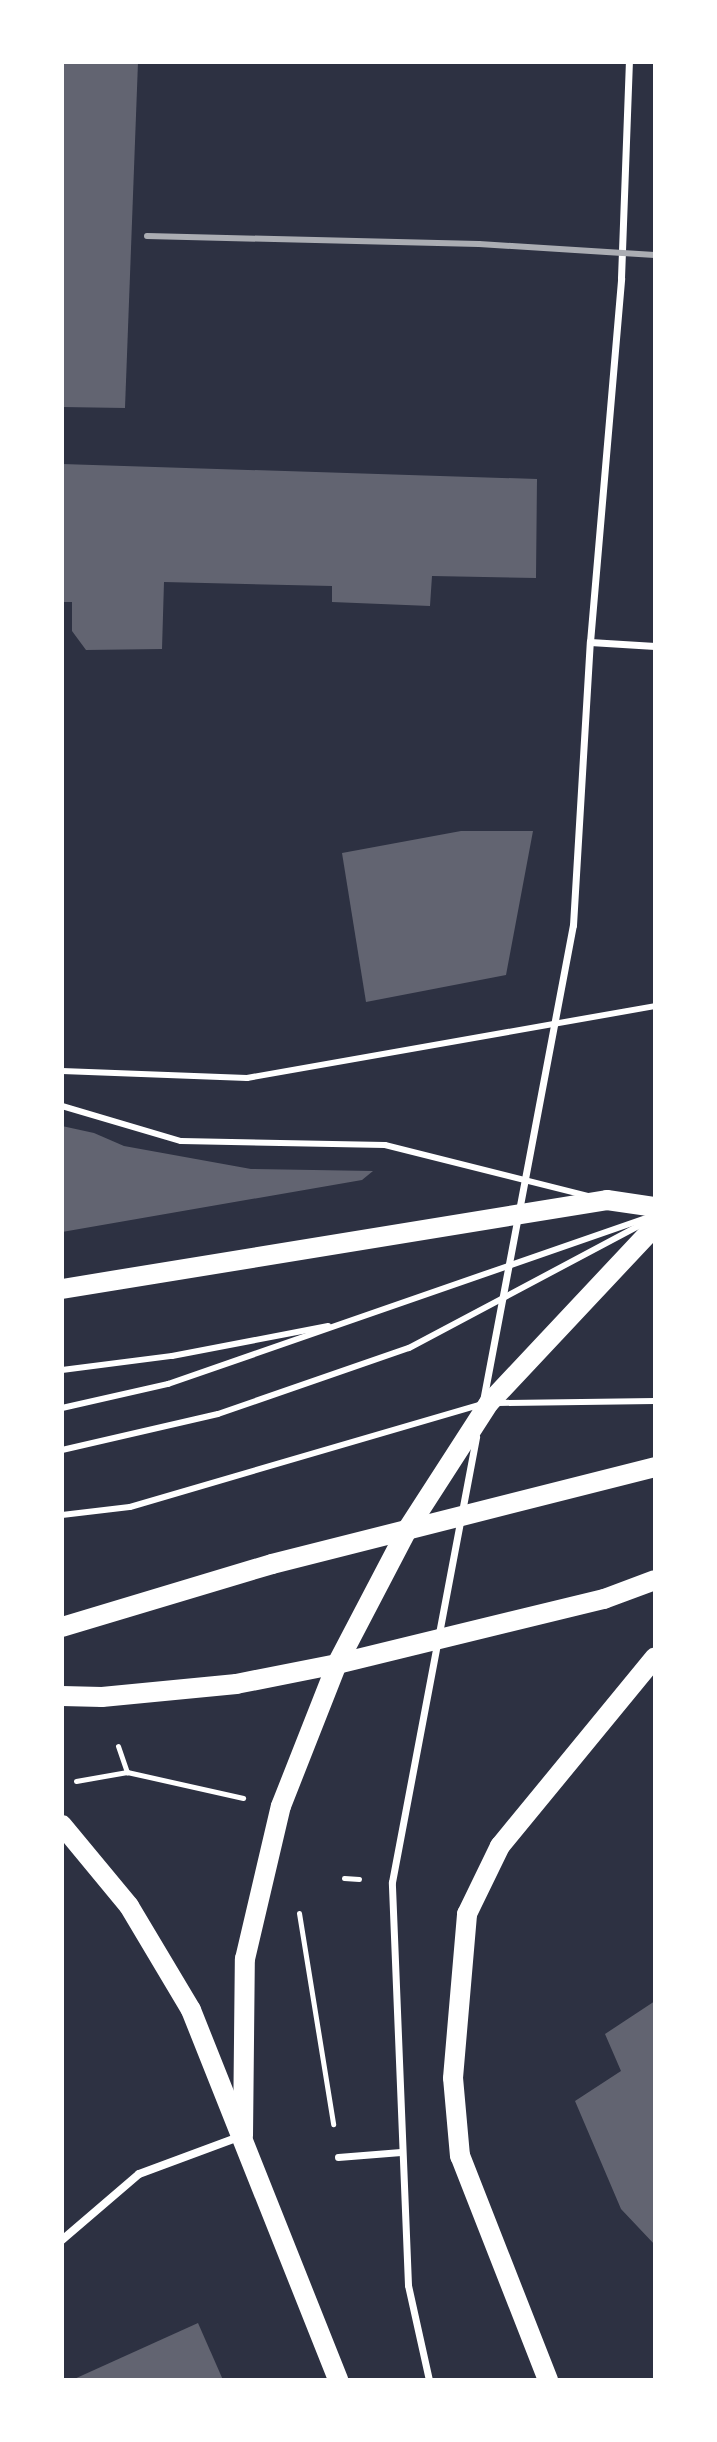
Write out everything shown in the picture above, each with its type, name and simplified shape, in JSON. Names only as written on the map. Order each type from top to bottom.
[{"type":"main road","points":[[62,1289],[607,1200],[655,1207]]},
{"type":"main road","points":[[243,2136],[245,1959],[281,1806],[337,1664],[407,1530],[489,1403],[655,1226]]},
{"type":"main road","points":[[62,1627],[272,1564],[655,1467]]},
{"type":"main road","points":[[62,1696],[102,1697],[236,1684],[337,1664],[604,1599],[655,1580]]},
{"type":"main road","points":[[548,2380],[460,2156],[453,2078],[467,1914],[500,1846],[655,1657]]},
{"type":"main road","points":[[62,1825],[129,1906],[191,2010],[338,2380]]},
{"type":"street","points":[[429,2380],[408,2285],[392,1882],[573,925],[590,642],[621,278],[629,62]]},
{"type":"street","points":[[590,642],[655,646]]},
{"type":"street","points":[[62,2240],[139,2174],[243,2136]]},
{"type":"street","points":[[338,2157],[401,2152]]},
{"type":"lane","points":[[62,1071],[247,1078],[655,1006]]},
{"type":"lane","points":[[62,1106],[181,1141],[385,1145],[607,1200]]},
{"type":"lane","points":[[62,1408],[168,1384],[655,1216]]},
{"type":"lane","points":[[62,1450],[218,1414],[409,1348],[655,1216]]},
{"type":"lane","points":[[62,1370],[172,1356],[351,1322]]},
{"type":"lane","points":[[62,1515],[130,1507],[489,1403],[655,1401]]},
{"type":"path","points":[[118,1746],[127,1772]]},
{"type":"path","points":[[76,1781],[127,1772],[248,1799]]},
{"type":"path","points":[[298,1909],[338,2157]]},
{"type":"building","points":[[62,62],[138,62],[125,408],[62,407]]},
{"type":"building","points":[[62,464],[537,479],[536,578],[432,576],[430,606],[332,602],[332,586],[164,582],[162,649],[86,650],[72,631],[72,602],[62,602]]},
{"type":"building","points":[[461,831],[533,831],[506,975],[366,1002],[342,853]]},
{"type":"building","points":[[62,1126],[94,1133],[124,1146],[251,1169],[373,1171],[362,1180],[62,1232]]},
{"type":"building","points":[[655,2001],[655,2245],[621,2209],[575,2101],[621,2071],[605,2034]]},
{"type":"building","points":[[198,2323],[223,2380],[72,2380]]},
{"type":"railway","points":[[147,236],[479,244],[655,255]]}]
